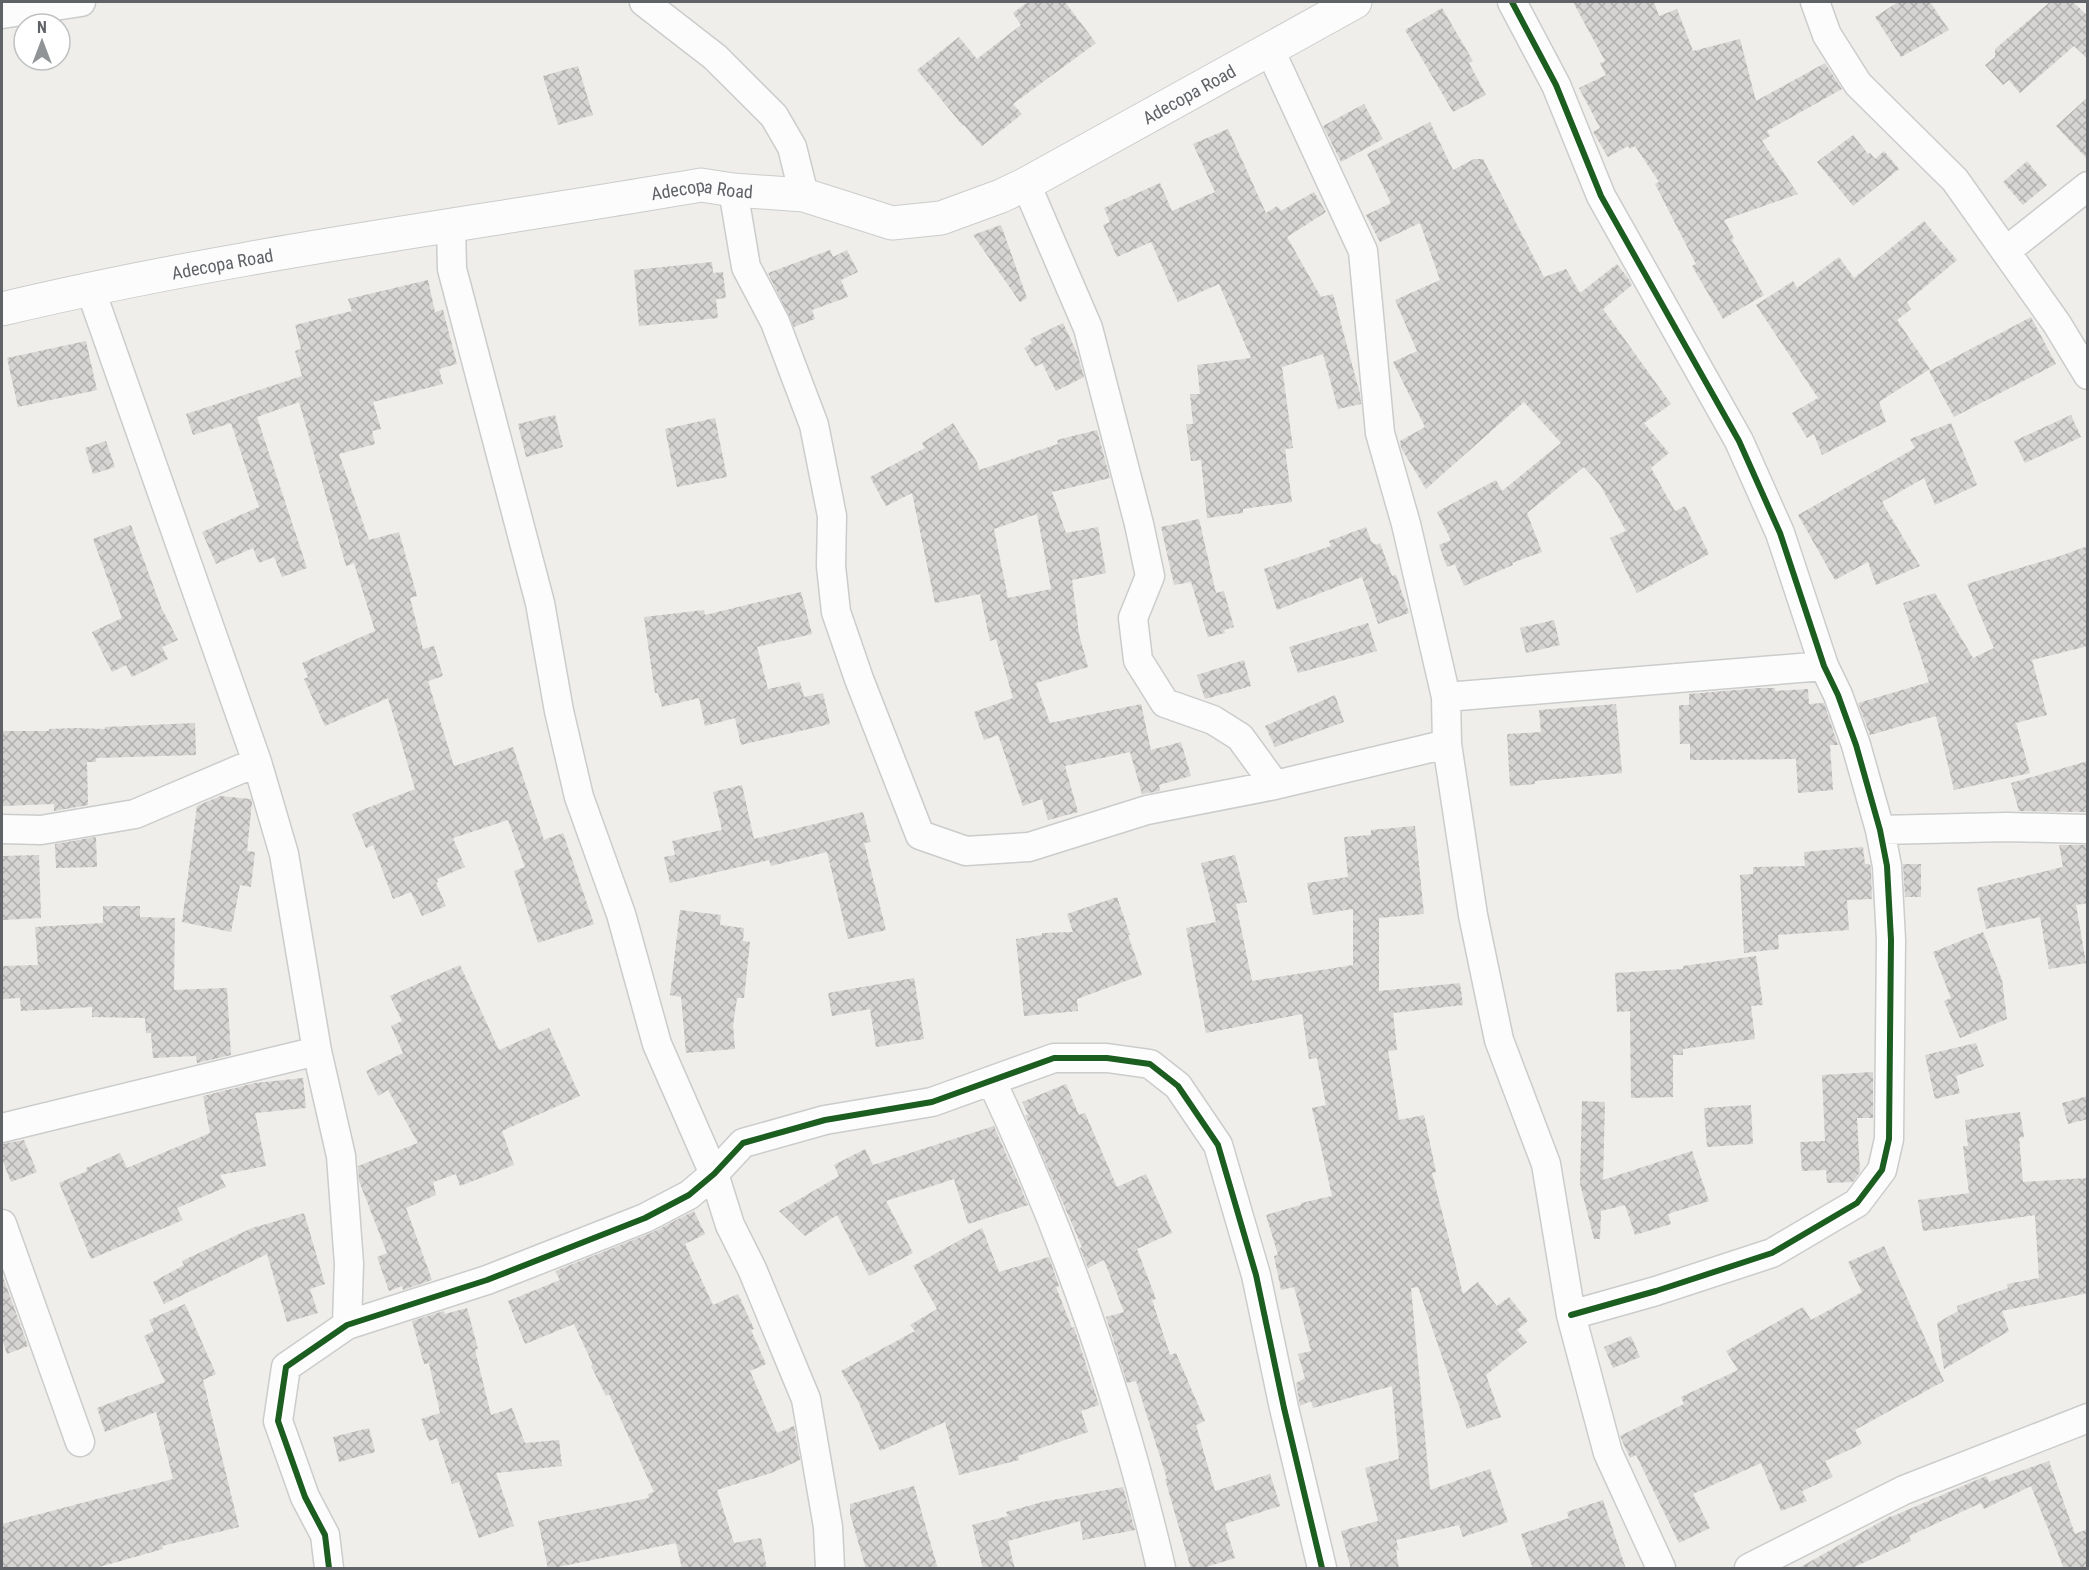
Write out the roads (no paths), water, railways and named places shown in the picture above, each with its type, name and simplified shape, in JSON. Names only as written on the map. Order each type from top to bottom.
[{"type":"street","points":[[2,14],[81,2]]},
{"type":"street","points":[[644,2],[715,57],[774,116],[792,147],[804,195]]},
{"type":"street","name":"Adecopa Road","points":[[2,309],[90,288],[296,250],[701,185],[733,190],[804,195],[892,223],[941,218],[1001,196],[1026,184],[1355,2]]},
{"type":"street","points":[[1512,2],[1556,85],[1600,196],[1739,441],[1779,533],[1824,666],[1838,695],[1856,746],[1880,830],[1887,866],[1891,940],[1889,1139],[1882,1170],[1857,1203],[1772,1253],[1656,1292],[1571,1315]]},
{"type":"street","points":[[1815,2],[1827,35],[1858,84],[1955,180],[2057,324],[2088,375]]},
{"type":"street","points":[[1269,48],[1363,251],[1380,433],[1406,524],[1446,697],[1447,744],[1473,915],[1499,1040],[1546,1164],[1571,1315],[1608,1453],[1662,1569]]},
{"type":"street","points":[[1026,184],[1088,328],[1138,524],[1150,576],[1133,618],[1138,660],[1165,703],[1213,720],[1240,737],[1275,785]]},
{"type":"street","points":[[2006,252],[2088,186]]},
{"type":"street","points":[[733,190],[746,267],[775,322],[814,425],[832,516],[831,566],[836,612],[859,679],[920,835],[966,851],[1029,847],[1147,810],[1275,785],[1447,744]]},
{"type":"street","points":[[451,226],[452,269],[540,603],[559,711],[579,796],[621,914],[657,1044],[714,1174],[730,1225],[752,1269],[806,1399],[828,1527],[830,1569]]},
{"type":"street","points":[[90,288],[257,762],[284,854],[317,1051],[341,1156],[349,1264],[346,1325]]},
{"type":"street","points":[[1446,697],[1824,666]]},
{"type":"street","points":[[2,829],[41,830],[135,814],[257,762]]},
{"type":"street","points":[[1880,830],[2007,827],[2088,829]]},
{"type":"street","points":[[2,1128],[317,1051]]},
{"type":"street","points":[[329,1569],[325,1535],[305,1497],[278,1420],[286,1367],[346,1325],[487,1280],[645,1218],[689,1195],[714,1174],[742,1143],[825,1120],[932,1102],[1054,1058],[1107,1058],[1150,1064],[1178,1086],[1218,1145],[1256,1275],[1284,1408],[1323,1569]]},
{"type":"street","points":[[992,1082],[1015,1130],[1076,1282],[1144,1496],[1161,1569]]},
{"type":"street","points":[[2,1224],[80,1442]]},
{"type":"street","points":[[1749,1569],[1904,1490],[2088,1418]]}]
